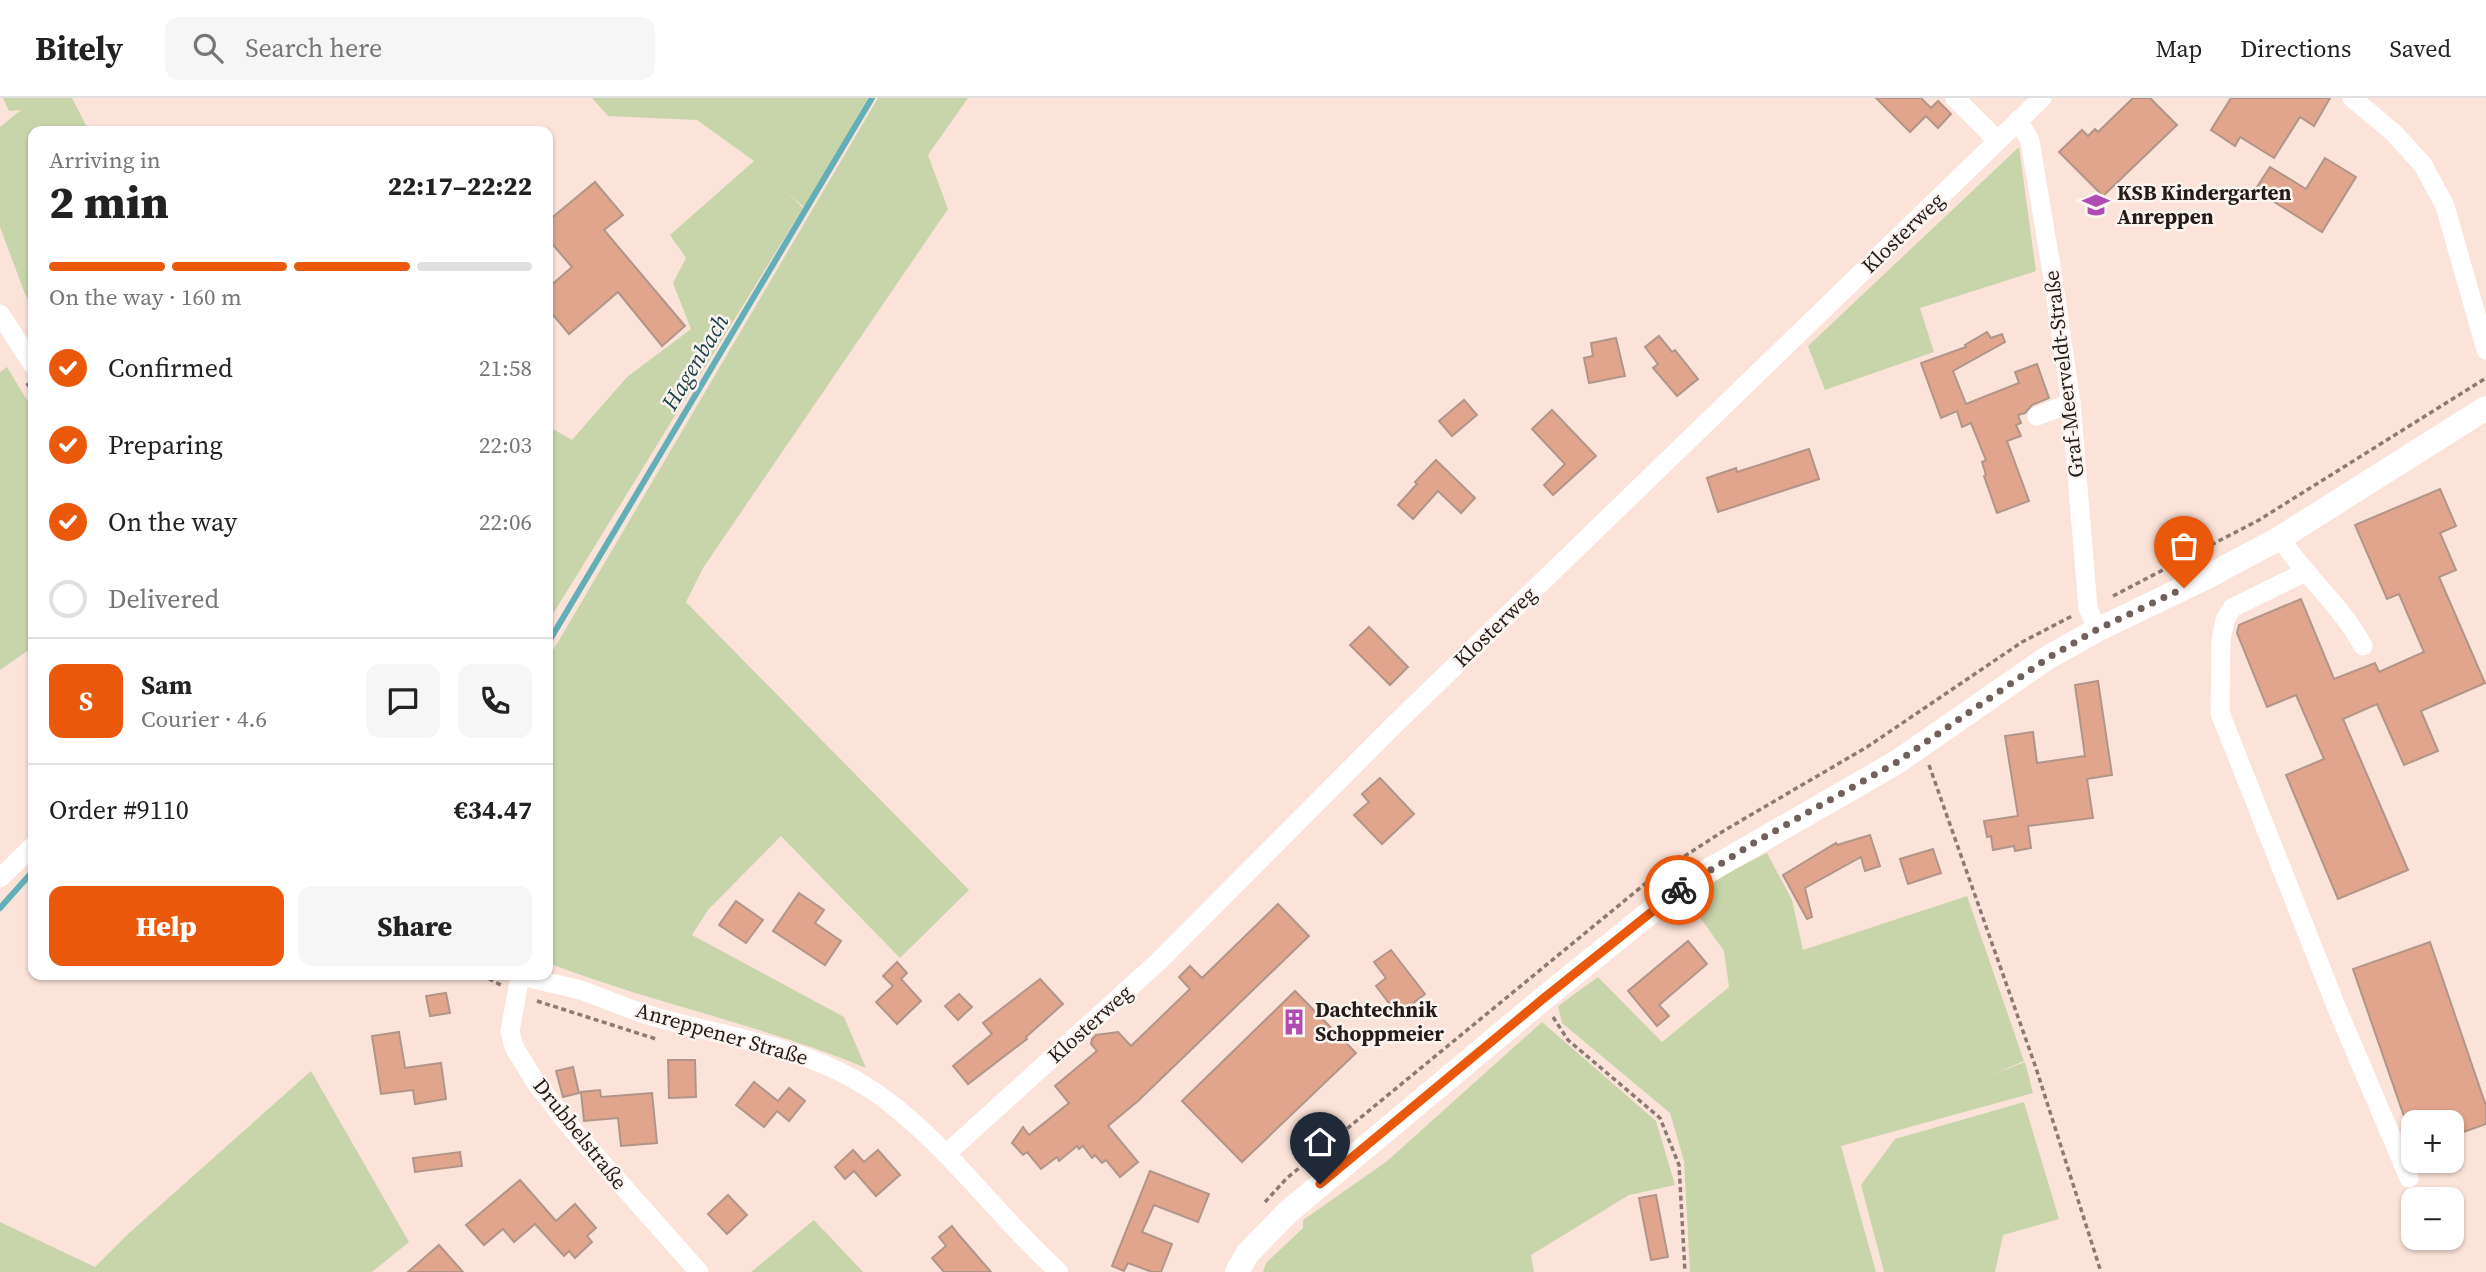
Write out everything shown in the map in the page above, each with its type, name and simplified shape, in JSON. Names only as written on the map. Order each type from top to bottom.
[{"type":"main road","points":[[1237,1272],[1247,1254],[1287,1212],[1544,998],[1694,879],[1921,747],[2048,658],[2092,619],[2280,538],[2486,408]]},
{"type":"street","points":[[1955,98],[1997,141]]},
{"type":"street","name":"Klosterweg","points":[[946,1154],[1159,961],[1402,718],[2042,98]]},
{"type":"street","points":[[2352,98],[2394,133],[2423,165],[2445,206],[2486,350]]},
{"type":"street","name":"Graf-Meerveldt-Straße","points":[[2018,120],[2030,141],[2052,272],[2071,404],[2092,619]]},
{"type":"street","points":[[0,314],[28,357]]},
{"type":"street","points":[[2037,416],[2071,404]]},
{"type":"street","points":[[2280,538],[2305,572],[2347,618],[2363,646]]},
{"type":"street","points":[[2305,572],[2232,608],[2225,620],[2221,640],[2221,713],[2338,1010],[2409,1178]]},
{"type":"street","points":[[0,878],[28,851]]},
{"type":"street","name":"Anreppener Straße","points":[[518,981],[579,990],[653,1016],[799,1053],[862,1084],[891,1104],[946,1154],[1059,1272]]},
{"type":"street","name":"Drubbelstraße","points":[[518,981],[510,1031],[514,1047],[536,1083],[573,1130],[699,1272]]},
{"type":"path","points":[[2092,619],[2259,520],[2486,378]]},
{"type":"path","points":[[1921,747],[2036,1068],[2101,1272]]},
{"type":"path","points":[[518,981],[578,1016],[667,1041]]},
{"type":"path","points":[[1544,998],[1559,1029],[1568,1040],[1660,1118],[1679,1165],[1685,1272]]},
{"type":"green space","points":[[3,98],[72,98],[86,126],[28,126],[28,298],[0,227],[0,127],[21,110],[9,111]]},
{"type":"green space","points":[[592,98],[868,98],[805,208],[788,193],[803,208],[553,614],[553,429],[572,440],[627,377],[691,329],[673,283],[686,258],[670,235],[754,161],[697,120],[608,116]]},
{"type":"green space","points":[[878,98],[968,98],[928,155],[948,209],[703,568],[686,602],[969,890],[900,958],[781,836],[708,910],[692,935],[844,1017],[866,1068],[787,1039],[553,965],[553,650]]},
{"type":"green space","points":[[2019,147],[2036,271],[1920,308],[1934,352],[1825,390],[1808,346]]},
{"type":"green space","points":[[7,367],[28,402],[28,650],[0,670],[0,372]]},
{"type":"green space","points":[[1767,853],[1792,900],[1803,950],[1967,896],[2024,1061],[1991,1075],[2025,1062],[2033,1093],[1841,1146],[1876,1272],[1690,1272],[1684,1161],[1670,1113],[1562,1023],[1558,1006],[1598,977],[1662,1042],[1729,987],[1724,951],[1687,899]]},
{"type":"green space","points":[[1542,1022],[1656,1121],[1675,1185],[1629,1195],[1531,1255],[1534,1272],[1263,1272],[1266,1263],[1303,1228],[1303,1220],[1386,1162]]},
{"type":"green space","points":[[311,1071],[409,1242],[372,1272],[0,1272],[0,1222],[95,1267],[128,1234]]},
{"type":"green space","points":[[2024,1102],[2059,1219],[2003,1235],[1995,1272],[1884,1272],[1861,1185],[1895,1139]]},
{"type":"green space","points":[[814,1220],[863,1272],[751,1272]]},
{"type":"building","points":[[1876,98],[1921,98],[1931,108],[1938,101],[1951,114],[1938,128],[1926,116],[1910,132]]},
{"type":"building","points":[[2133,98],[2150,98],[2177,125],[2103,196],[2059,152],[2082,130],[2088,136],[2095,129],[2098,132]]},
{"type":"building","points":[[2231,98],[2330,98],[2314,126],[2300,117],[2274,158],[2240,137],[2235,146],[2211,130]]},
{"type":"building","points":[[2325,158],[2356,177],[2322,232],[2255,190],[2270,167],[2306,189]]},
{"type":"building","points":[[595,182],[623,215],[604,230],[685,326],[662,346],[618,292],[569,334],[553,315],[553,284],[572,267],[553,245],[553,217]]},
{"type":"building","points":[[1987,332],[1991,338],[2002,334],[2005,342],[1953,371],[1966,404],[2019,383],[2015,372],[2037,364],[2049,398],[2018,415],[2021,423],[2016,425],[2021,436],[2007,441],[2029,501],[1997,513],[1984,476],[1986,475],[1982,462],[1986,460],[1971,423],[1962,427],[1957,411],[1941,418],[1921,363],[1966,347],[1965,345]]},
{"type":"building","points":[[1659,336],[1672,352],[1675,350],[1698,379],[1677,396],[1653,368],[1658,364],[1645,347]]},
{"type":"building","points":[[1616,338],[1625,376],[1589,383],[1584,358],[1593,356],[1591,343]]},
{"type":"building","points":[[1464,400],[1477,415],[1452,436],[1439,421]]},
{"type":"building","points":[[1552,410],[1596,456],[1553,495],[1544,485],[1565,464],[1532,429]]},
{"type":"building","points":[[1809,449],[1819,479],[1718,512],[1707,478],[1736,468],[1737,472]]},
{"type":"building","points":[[1436,460],[1475,498],[1461,513],[1438,491],[1413,519],[1398,505]]},
{"type":"building","points":[[2440,489],[2456,526],[2440,533],[2456,570],[2439,577],[2485,683],[2421,711],[2438,751],[2404,765],[2377,704],[2343,719],[2408,870],[2338,899],[2286,775],[2324,759],[2296,695],[2267,707],[2237,633],[2239,625],[2301,599],[2334,679],[2375,663],[2379,672],[2424,652],[2399,594],[2387,599],[2355,525]]},
{"type":"building","points":[[1369,627],[1408,667],[1390,685],[1350,645]]},
{"type":"building","points":[[2098,681],[2112,775],[2087,779],[2093,818],[2028,826],[2031,848],[2015,851],[2014,846],[1993,850],[1991,836],[1987,837],[1984,821],[2018,816],[2005,736],[2033,732],[2037,763],[2085,756],[2075,685]]},
{"type":"building","points":[[1380,778],[1414,814],[1382,844],[1354,815],[1369,802],[1362,794]]},
{"type":"building","points":[[1870,835],[1880,866],[1865,871],[1861,857],[1805,888],[1812,917],[1807,919],[1783,875],[1836,843],[1837,845]]},
{"type":"building","points":[[1933,849],[1941,873],[1908,884],[1900,859]]},
{"type":"building","points":[[799,893],[824,910],[815,923],[841,941],[825,965],[773,931]]},
{"type":"building","points":[[736,901],[763,920],[746,943],[719,925]]},
{"type":"building","points":[[1278,904],[1309,936],[1138,1101],[1108,1126],[1138,1162],[1120,1177],[1106,1160],[1102,1163],[1095,1155],[1092,1158],[1083,1146],[1079,1149],[1077,1146],[1059,1161],[1057,1157],[1041,1169],[1027,1152],[1023,1155],[1012,1143],[1023,1127],[1029,1135],[1069,1103],[1055,1086],[1097,1051],[1091,1044],[1096,1035],[1118,1032],[1131,1046],[1190,989],[1179,977],[1190,966],[1202,978]]},
{"type":"building","points":[[1688,941],[1707,964],[1659,1005],[1669,1016],[1657,1026],[1628,991]]},
{"type":"building","points":[[2430,942],[2486,1106],[2486,1124],[2464,1132],[2464,1110],[2402,1110],[2353,969]]},
{"type":"building","points":[[1391,950],[1425,994],[1398,1015],[1376,986],[1386,978],[1374,962]]},
{"type":"building","points":[[897,962],[907,973],[901,979],[921,1001],[897,1024],[876,1002],[893,986],[883,976]]},
{"type":"building","points":[[1040,979],[1063,1004],[1026,1037],[1027,1039],[968,1084],[953,1066],[992,1034],[983,1023]]},
{"type":"building","points":[[1295,991],[1356,1053],[1242,1162],[1182,1101]]},
{"type":"building","points":[[446,993],[450,1013],[430,1016],[426,996]]},
{"type":"building","points":[[959,994],[972,1007],[958,1020],[945,1006]]},
{"type":"building","points":[[399,1032],[405,1068],[441,1063],[446,1099],[415,1104],[413,1090],[381,1094],[372,1036]]},
{"type":"building","points":[[668,1060],[695,1060],[696,1097],[669,1098]]},
{"type":"building","points":[[573,1067],[579,1093],[563,1097],[556,1071]]},
{"type":"building","points":[[754,1082],[778,1101],[789,1088],[805,1101],[789,1121],[777,1111],[764,1127],[736,1105]]},
{"type":"building","points":[[600,1090],[601,1097],[652,1093],[657,1143],[621,1146],[618,1118],[584,1121],[581,1092]]},
{"type":"building","points":[[853,1150],[864,1162],[878,1150],[900,1175],[876,1196],[854,1171],[845,1179],[835,1167]]},
{"type":"building","points":[[460,1152],[462,1166],[415,1172],[413,1158]]},
{"type":"building","points":[[1150,1171],[1209,1194],[1198,1222],[1154,1205],[1142,1232],[1172,1244],[1161,1272],[1152,1272],[1128,1263],[1124,1271],[1112,1266]]},
{"type":"building","points":[[520,1180],[556,1221],[575,1204],[596,1228],[587,1236],[592,1242],[575,1258],[569,1251],[564,1256],[535,1224],[514,1242],[503,1229],[484,1245],[466,1225]]},
{"type":"building","points":[[728,1195],[747,1215],[727,1234],[708,1214]]},
{"type":"building","points":[[1656,1195],[1668,1257],[1651,1260],[1639,1198]]},
{"type":"building","points":[[952,1226],[991,1272],[944,1272],[932,1258],[946,1246],[939,1237]]},
{"type":"building","points":[[439,1245],[463,1272],[408,1272]]},
{"type":"waterway","name":"Hagenbach","points":[[553,635],[872,98]]},
{"type":"waterway","name":"Hagenbach","points":[[0,908],[28,877]]},
{"type":"way so far","points":[[1679,890],[1752,844],[1921,747],[2048,658],[2096,630],[2184,588]]},
{"type":"place","name":"KSB Kindergarten Anreppen","points":[[2096,205]]},
{"type":"place","name":"Dachtechnik Schoppmeier","points":[[1294,1022]]},
{"type":"route","points":[[1320,1184],[1679,890]]}]
